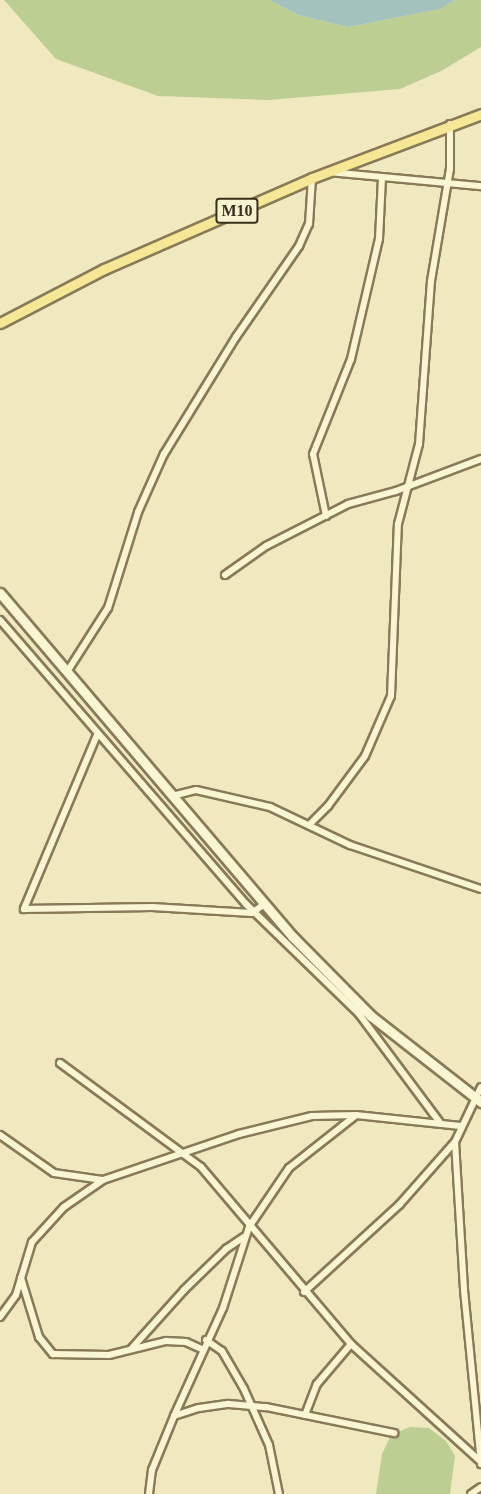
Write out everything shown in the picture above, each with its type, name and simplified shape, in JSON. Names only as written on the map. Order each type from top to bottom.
[{"type":"main road","name":"M10","points":[[0,323],[104,269],[312,178],[481,114]]},
{"type":"street","points":[[309,825],[328,806],[365,756],[391,696],[395,660],[393,570],[407,488],[418,455],[431,281],[446,184],[450,124]]},
{"type":"street","points":[[326,172],[481,186]]},
{"type":"street","points":[[67,672],[108,608],[138,512],[158,464],[236,337],[299,246],[309,224],[312,178]]},
{"type":"street","points":[[326,516],[313,454],[351,359],[380,239],[382,178]]},
{"type":"street","points":[[225,575],[266,546],[348,504],[407,488],[481,459]]},
{"type":"street","points":[[0,592],[263,905],[371,1016],[477,1099]]},
{"type":"street","points":[[0,620],[97,735],[255,912],[354,1008],[441,1124]]},
{"type":"street","points":[[97,735],[24,909],[152,907],[255,912],[263,905]]},
{"type":"street","points":[[172,796],[196,789],[284,812],[350,845],[481,889]]},
{"type":"street","points":[[60,1063],[201,1167],[304,1292],[351,1344],[480,1462]]},
{"type":"street","points":[[480,1462],[479,1395],[464,1290],[455,1142],[460,1126],[477,1099],[481,1087]]},
{"type":"street","points":[[0,1317],[13,1302],[28,1247],[64,1207],[103,1180],[297,1118],[356,1115],[460,1126]]},
{"type":"street","points":[[149,1494],[153,1470],[202,1349],[223,1308],[249,1227],[289,1168],[356,1115]]},
{"type":"street","points":[[0,1135],[54,1173],[103,1180]]},
{"type":"street","points":[[304,1292],[400,1204],[455,1142]]},
{"type":"street","points":[[131,1349],[184,1290],[226,1249],[244,1237]]},
{"type":"street","points":[[20,1276],[39,1337],[53,1354],[99,1356],[173,1341],[202,1349]]},
{"type":"street","points":[[206,1340],[222,1351],[269,1445],[279,1494]]},
{"type":"street","points":[[305,1415],[317,1384],[351,1344]]},
{"type":"street","points":[[174,1416],[208,1406],[250,1405],[394,1433]]},
{"type":"street","points":[[471,1494],[481,1487]]},
{"type":"green space","points":[[4,0],[269,0],[298,15],[348,27],[439,9],[455,0],[481,0],[481,47],[441,71],[400,89],[269,100],[158,96],[56,59]]},
{"type":"green space","points":[[410,1427],[429,1428],[446,1441],[455,1456],[450,1494],[376,1494],[382,1454],[391,1435]]},
{"type":"water","points":[[269,0],[455,0],[440,9],[348,27],[298,15]]}]
